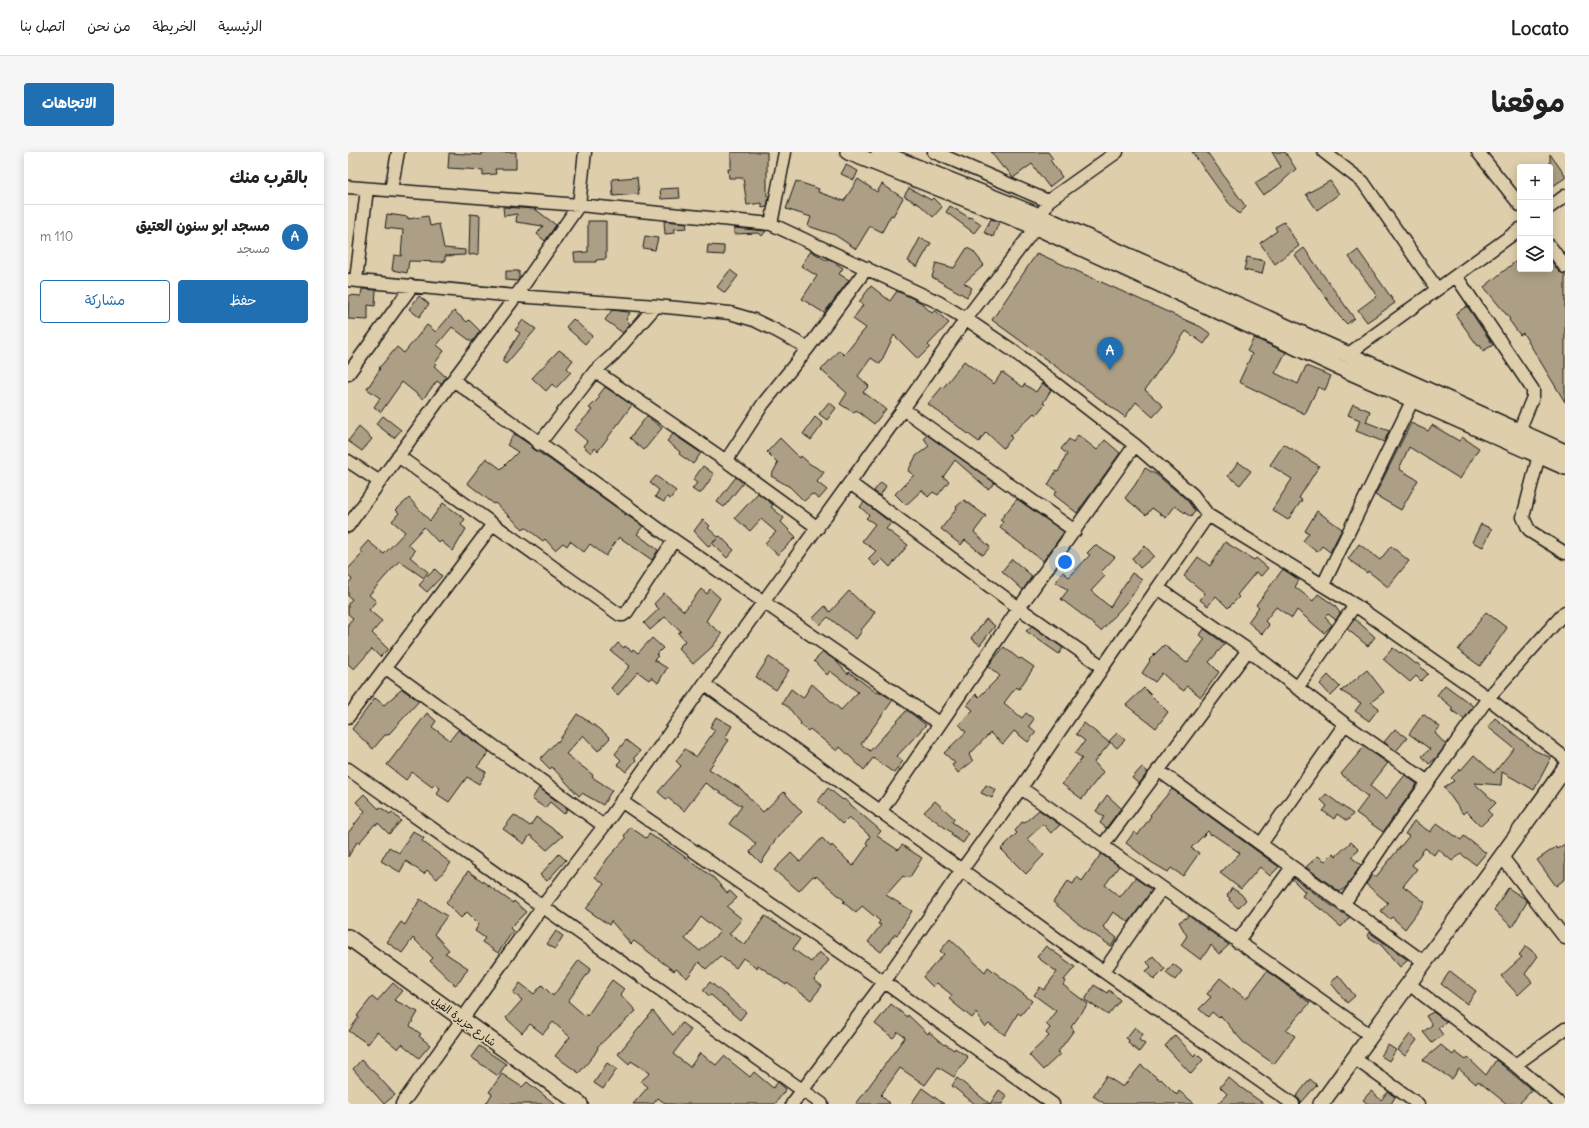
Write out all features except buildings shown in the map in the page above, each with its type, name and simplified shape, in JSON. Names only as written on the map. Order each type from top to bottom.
[{"type":"street","points":[[391,190],[398,152]]},
{"type":"street","points":[[348,526],[453,380],[516,296],[579,205],[585,152]]},
{"type":"street","points":[[771,224],[785,152]]},
{"type":"street","points":[[848,152],[1039,222],[1413,399],[1565,466]]},
{"type":"street","points":[[879,152],[1347,355],[1565,452]]},
{"type":"street","points":[[934,152],[950,155],[1048,201]]},
{"type":"street","points":[[402,1104],[542,907],[604,826],[704,684],[904,409],[966,319],[1039,222],[1048,201],[1100,157],[1116,152]]},
{"type":"street","points":[[1324,152],[1363,182],[1437,289]]},
{"type":"street","points":[[1478,152],[1517,201]]},
{"type":"street","points":[[348,188],[579,205],[771,224],[867,268],[938,302],[1012,350],[1135,445],[1193,495],[1208,515],[1354,605],[1488,698],[1565,758]]},
{"type":"street","points":[[367,189],[352,280],[516,296],[730,313],[748,318],[775,330],[808,348]]},
{"type":"street","points":[[1553,205],[1565,196]]},
{"type":"street","points":[[1347,355],[1517,231]]},
{"type":"street","points":[[1553,250],[1565,266]]},
{"type":"street","points":[[726,460],[763,404],[808,348],[867,268]]},
{"type":"street","points":[[1456,276],[1533,390],[1533,397],[1519,431]]},
{"type":"street","points":[[348,374],[412,286]]},
{"type":"street","points":[[539,444],[595,371],[614,355],[656,306]]},
{"type":"street","points":[[595,371],[726,460],[818,528]]},
{"type":"street","points":[[453,380],[539,444],[674,540],[940,724]]},
{"type":"street","points":[[1323,586],[1413,399]]},
{"type":"street","points":[[904,409],[1075,531]]},
{"type":"street","points":[[880,812],[1019,608],[1135,445]]},
{"type":"street","points":[[1539,455],[1523,517],[1528,528],[1532,532],[1565,553]]},
{"type":"street","points":[[398,456],[620,615],[623,615],[626,612],[674,540]]},
{"type":"street","points":[[348,461],[380,482]]},
{"type":"street","points":[[850,483],[1019,608],[1102,667]]},
{"type":"street","points":[[792,1104],[884,982],[1021,788],[1102,667],[1208,515]]},
{"type":"street","points":[[348,717],[493,524]]},
{"type":"street","points":[[1158,588],[1248,650],[1345,724],[1428,782]]},
{"type":"street","points":[[1297,688],[1354,605]]},
{"type":"street","points":[[1343,905],[1488,698],[1565,612]]},
{"type":"street","points":[[1103,845],[1248,650]]},
{"type":"street","points":[[386,668],[604,826]]},
{"type":"street","points":[[704,684],[961,871],[1293,1104]]},
{"type":"street","points":[[1261,844],[1345,724]]},
{"type":"street","points":[[348,769],[822,1104]]},
{"type":"street","points":[[1158,770],[1424,962]]},
{"type":"street","points":[[1321,1104],[1370,1035],[1564,774]]},
{"type":"street","points":[[1021,788],[1370,1035]]},
{"type":"street","points":[[621,801],[884,982],[1053,1104]]},
{"type":"street","points":[[1502,857],[1565,938]]},
{"type":"street","points":[[1237,942],[1292,867]]},
{"type":"street","points":[[1104,971],[1162,888]]},
{"type":"street","name":"شارع جزيرة الفيل","points":[[348,937],[580,1104]]},
{"type":"street","points":[[1409,984],[1515,1065],[1560,1104]]},
{"type":"street","points":[[1515,1065],[1565,1029]]},
{"type":"street","points":[[1354,1058],[1418,1104]]},
{"type":"place","name":"مسجد ابو سنون العتيق","points":[[1110,370]]}]
